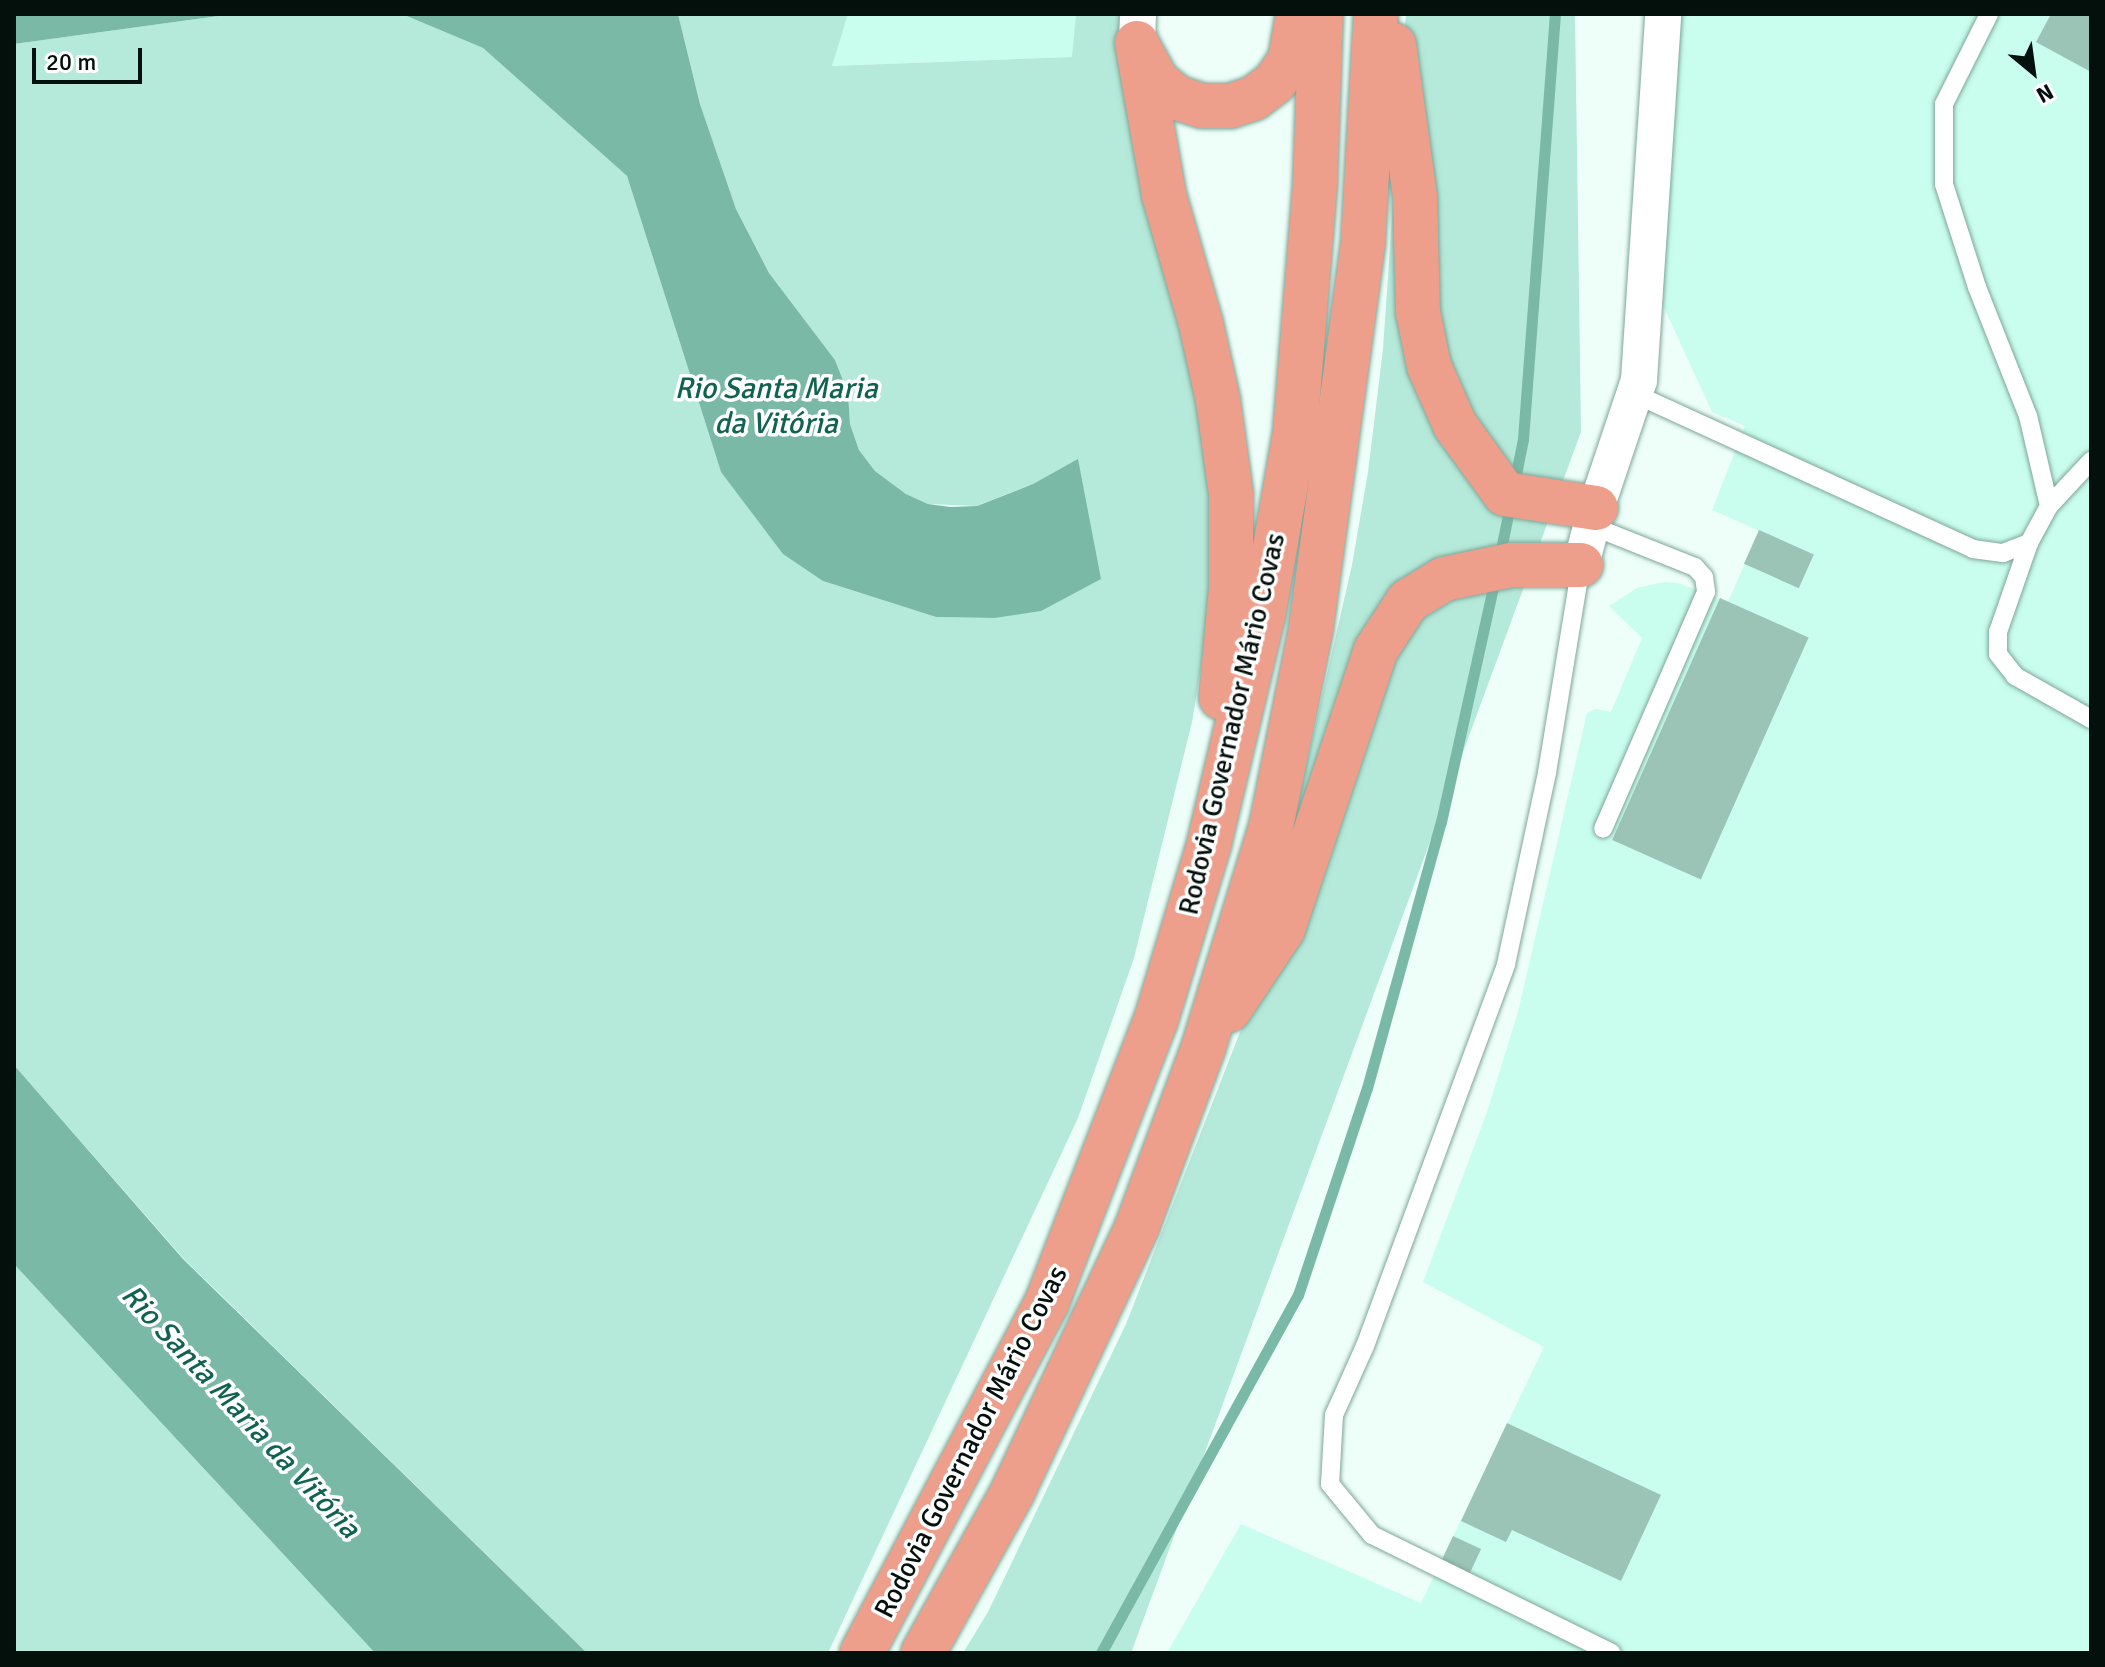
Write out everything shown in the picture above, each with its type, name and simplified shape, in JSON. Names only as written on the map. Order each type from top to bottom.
[{"type":"highway","points":[[1138,28],[1158,82],[1178,98],[1203,106],[1230,106],[1254,98],[1275,82],[1290,60],[1298,14]]},
{"type":"highway","name":"Rodovia Governador Mário Covas","points":[[866,1645],[1047,1302],[1156,1020],[1209,844],[1263,616],[1295,433],[1315,184],[1321,14]]},
{"type":"highway","name":"Rodovia Governador Mário Covas","points":[[923,1653],[1012,1493],[1137,1227],[1203,1049],[1271,827],[1311,628],[1363,243],[1376,14]]},
{"type":"highway","points":[[1389,14],[1415,197],[1418,312],[1429,366],[1455,425],[1505,494],[1590,533]]},
{"type":"highway","points":[[1138,28],[1151,134],[1218,400],[1231,494],[1231,588],[1209,844]]},
{"type":"highway","points":[[1203,1049],[1283,929],[1376,650],[1408,601],[1444,579],[1511,565],[1590,533]]},
{"type":"street","points":[[1590,533],[1639,380],[1663,14]]},
{"type":"lane","points":[[1989,14],[1944,104],[1944,184],[1977,287],[2028,416],[2049,506]]},
{"type":"lane","points":[[1635,394],[1973,549],[2003,553],[2029,543]]},
{"type":"lane","points":[[2091,461],[2049,506],[2029,543],[1998,632],[1998,654],[2015,676],[2091,719]]},
{"type":"lane","points":[[1603,829],[1706,592],[1704,577],[1695,567],[1590,533],[1547,773],[1506,965],[1365,1346],[1334,1415],[1330,1484],[1372,1535],[1612,1653]]},
{"type":"shaded area","points":[[233,14],[402,14],[483,48],[627,176],[721,472],[823,581],[936,617],[994,618],[1078,460],[1033,484],[976,506],[928,504],[906,494],[875,471],[859,450],[850,424],[848,393],[835,360],[769,273],[736,209],[700,104],[678,14],[848,14],[832,66],[1072,57],[1076,14],[1130,14],[1223,534],[1192,722],[1134,958],[1078,1118],[828,1653],[587,1653],[183,1258],[14,1065],[14,44]]},
{"type":"shaded area","points":[[848,14],[1076,14],[1073,57],[831,66]]},
{"type":"shaded area","points":[[1406,14],[1575,14],[1581,432],[1131,1653],[963,1653],[988,1612],[1126,1324],[1253,999],[1352,565],[1368,472],[1383,349]]},
{"type":"shaded area","points":[[1670,14],[2091,14],[2091,1653],[1167,1653],[1241,1524],[1421,1603],[1544,1347],[1423,1282],[1487,1112],[1518,1012],[1587,713],[1596,709],[1611,712],[1642,638],[1609,606],[1637,588],[1664,582],[1678,583],[1728,602],[1759,531],[1712,510],[1745,426],[1712,412],[1650,277]]},
{"type":"shaded area","points":[[14,1264],[375,1653],[14,1653]]},
{"type":"water","points":[[14,14],[233,14],[14,44]]},
{"type":"water","name":"Rio Santa Maria da Vitória","points":[[402,14],[678,14],[700,104],[736,209],[769,273],[835,360],[848,393],[850,424],[859,450],[875,471],[906,494],[928,504],[950,507],[977,506],[1033,484],[1078,459],[1101,579],[1041,611],[994,618],[936,617],[823,581],[783,554],[721,472],[627,176],[483,48]]},
{"type":"water","name":"Rio Santa Maria da Vitória","points":[[14,1065],[183,1259],[587,1653],[375,1653],[14,1264]]},
{"type":"building","points":[[2051,14],[2091,14],[2091,72],[2036,42]]},
{"type":"building","points":[[1759,530],[1814,554],[1799,588],[1744,564]]},
{"type":"building","points":[[1720,598],[1809,637],[1701,880],[1612,840]]},
{"type":"building","points":[[1507,1423],[1661,1495],[1621,1581],[1512,1530],[1506,1542],[1461,1521]]},
{"type":"building","points":[[1453,1536],[1481,1549],[1470,1574],[1442,1560]]},
{"type":"waterway","points":[[1514,484],[1523,439],[1555,14]]},
{"type":"waterway","points":[[1499,559],[1510,505]]},
{"type":"waterway","points":[[1101,1653],[1298,1295],[1367,1088],[1441,822],[1495,579]]}]
